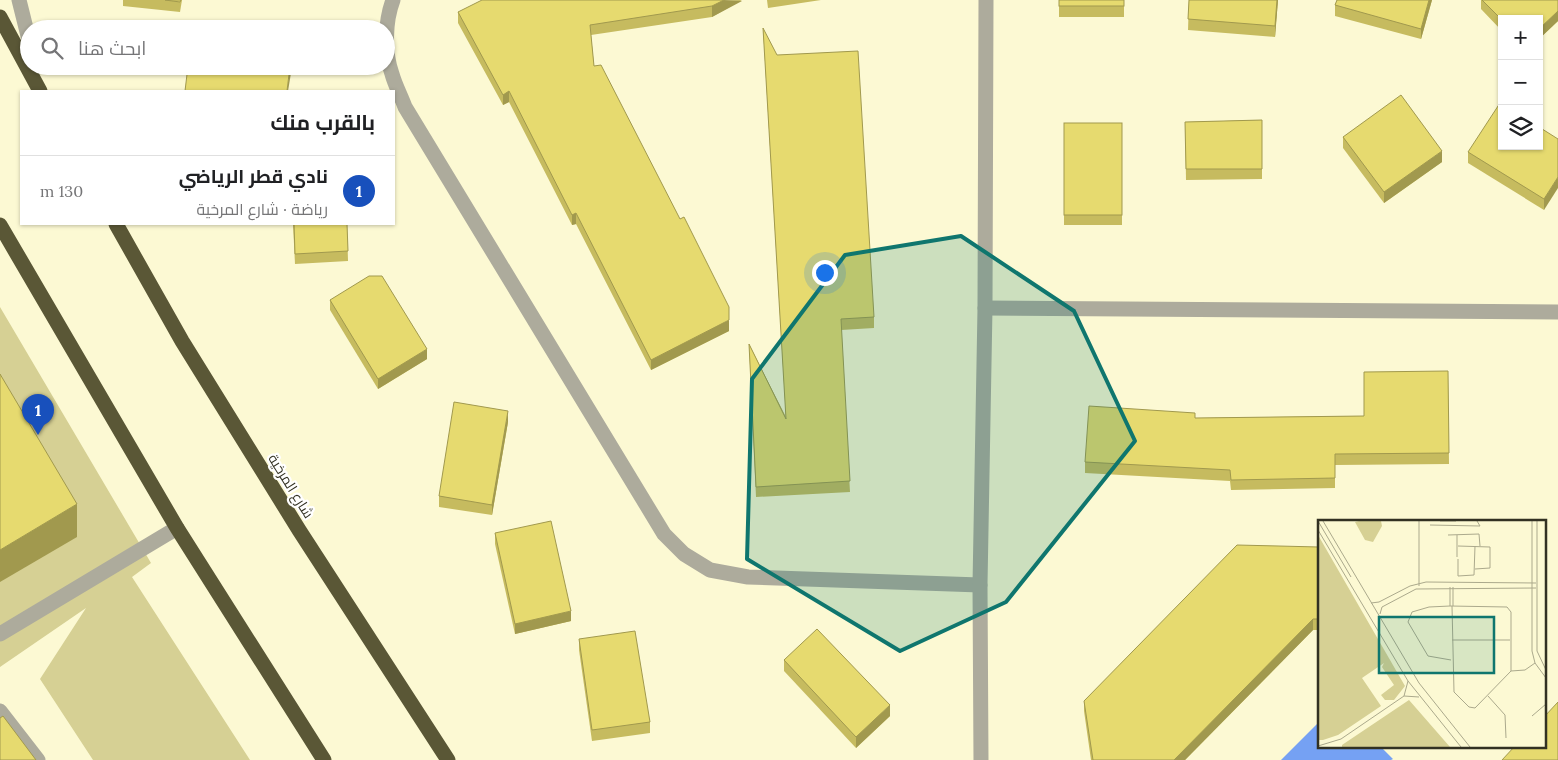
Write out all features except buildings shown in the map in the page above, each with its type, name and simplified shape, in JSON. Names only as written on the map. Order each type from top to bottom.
[{"type":"highway","points":[[0,17],[20,53]]},
{"type":"highway","points":[[32,75],[40,90]]},
{"type":"highway","points":[[0,225],[177,528],[324,760]]},
{"type":"highway","name":"شارع المرخية","points":[[117,225],[182,341],[299,530],[448,760]]},
{"type":"street","points":[[19,0],[24,20]]},
{"type":"street","points":[[388,20],[389,11],[394,0]]},
{"type":"street","points":[[981,760],[980,585],[985,308],[986,0]]},
{"type":"street","points":[[37,75],[41,90]]},
{"type":"street","points":[[392,75],[405,107],[664,534],[684,554],[710,570],[748,577],[980,585]]},
{"type":"street","points":[[985,308],[1558,312]]},
{"type":"street","points":[[0,634],[177,528]]},
{"type":"street","points":[[0,711],[38,760]]},
{"type":"highlighted area","points":[[961,236],[1074,311],[1135,441],[1006,602],[900,651],[747,559],[752,379],[845,255]]},
{"type":"shaded area","points":[[0,307],[151,563],[132,577],[250,760],[93,760],[40,679],[86,608],[0,667]]},
{"type":"water","points":[[1318,723],[1318,748],[1382,748],[1393,759],[1391,760],[1281,760]]},
{"type":"place","name":"نادي قطر الرياضي","points":[[38,435]]}]
